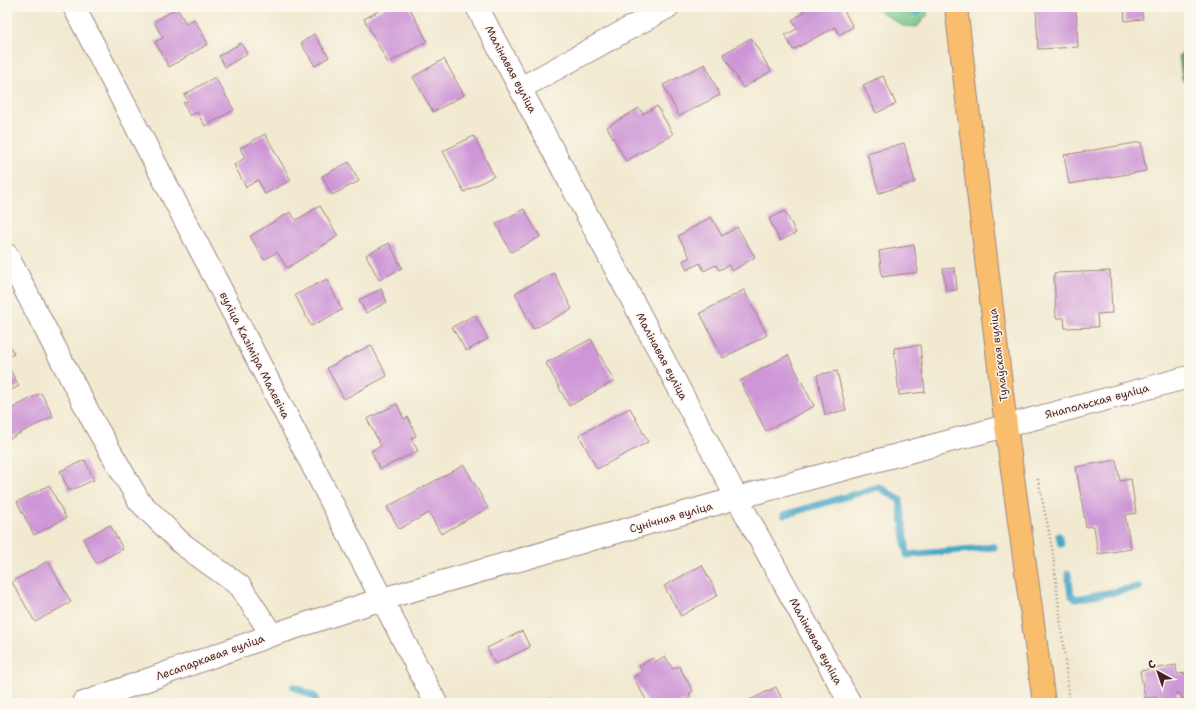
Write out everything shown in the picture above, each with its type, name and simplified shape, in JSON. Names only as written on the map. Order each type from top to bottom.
[{"type":"main road","name":"Тулаўская вуліца","points":[[956,7],[1006,426],[1044,703]]},
{"type":"street","name":"вуліца Казіміра Малевіча","points":[[74,7],[436,703]]},
{"type":"street","name":"Малінавая вуліца","points":[[477,7],[737,498],[850,703]]},
{"type":"street","points":[[521,88],[668,7]]},
{"type":"street","points":[[7,255],[94,423],[139,501],[181,543],[240,586],[272,635]]},
{"type":"street","name":"Янапольская вуліца","points":[[1006,426],[1189,378]]},
{"type":"street","name":"Сунічная вуліца","points":[[338,613],[737,498],[1006,426]]},
{"type":"street","name":"Лесапаркавая вуліца","points":[[82,703],[338,613]]},
{"type":"green space","points":[[873,7],[924,7],[928,14],[917,27],[903,26]]},
{"type":"green space","points":[[1189,47],[1189,90],[1182,79],[1179,55]]},
{"type":"building","points":[[386,7],[409,7],[427,41],[388,63],[364,19]]},
{"type":"building","points":[[802,7],[842,7],[853,27],[839,35],[835,27],[793,50],[785,35],[797,29],[792,20],[804,12]]},
{"type":"building","points":[[1036,7],[1076,7],[1078,47],[1038,49]]},
{"type":"building","points":[[1124,7],[1141,7],[1143,19],[1125,21]]},
{"type":"building","points":[[177,8],[186,24],[194,19],[208,44],[169,67],[155,42],[163,38],[154,22]]},
{"type":"building","points":[[314,34],[329,57],[315,66],[301,43]]},
{"type":"building","points":[[751,38],[771,71],[743,88],[723,54]]},
{"type":"building","points":[[241,43],[247,54],[225,67],[219,56]]},
{"type":"building","points":[[444,59],[464,95],[433,112],[413,77]]},
{"type":"building","points":[[705,64],[720,95],[679,116],[663,85]]},
{"type":"building","points":[[883,76],[896,104],[876,113],[863,85]]},
{"type":"building","points":[[215,77],[234,110],[205,126],[197,112],[190,116],[183,103],[188,101],[184,95]]},
{"type":"building","points":[[657,106],[673,134],[626,161],[607,127],[639,108],[643,114]]},
{"type":"building","points":[[265,134],[291,180],[265,194],[258,180],[246,187],[234,165],[245,158],[240,148]]},
{"type":"building","points":[[474,136],[494,176],[464,192],[443,151]]},
{"type":"building","points":[[1141,142],[1146,171],[1069,184],[1064,155]]},
{"type":"building","points":[[904,143],[915,182],[879,193],[867,153]]},
{"type":"building","points":[[349,162],[359,181],[332,195],[322,176]]},
{"type":"building","points":[[320,206],[338,236],[287,268],[277,252],[264,260],[250,236],[290,212],[296,220]]},
{"type":"building","points":[[524,209],[540,237],[511,252],[496,224]]},
{"type":"building","points":[[785,211],[796,233],[780,241],[769,219]]},
{"type":"building","points":[[711,217],[722,236],[737,227],[755,257],[732,271],[729,265],[719,270],[716,265],[704,271],[700,263],[687,270],[683,261],[690,257],[678,236]]},
{"type":"building","points":[[389,243],[402,268],[379,280],[366,255]]},
{"type":"building","points":[[914,245],[918,272],[882,277],[879,251]]},
{"type":"building","points":[[955,268],[957,290],[946,291],[943,269]]},
{"type":"building","points":[[1110,271],[1112,313],[1097,314],[1098,327],[1065,328],[1064,318],[1056,318],[1054,273]]},
{"type":"building","points":[[554,273],[572,309],[533,329],[515,293]]},
{"type":"building","points":[[327,279],[342,310],[311,326],[295,295]]},
{"type":"building","points":[[381,289],[387,302],[366,313],[359,300]]},
{"type":"building","points":[[744,290],[767,335],[723,358],[700,313]]},
{"type":"building","points":[[475,315],[488,339],[466,351],[452,327]]},
{"type":"building","points":[[591,339],[614,381],[569,406],[546,363]]},
{"type":"building","points":[[7,341],[14,354],[7,357]]},
{"type":"building","points":[[371,345],[387,376],[344,399],[327,368]]},
{"type":"building","points":[[920,345],[925,392],[899,395],[894,348]]},
{"type":"building","points":[[788,355],[814,406],[766,431],[740,381]]},
{"type":"building","points":[[7,364],[19,386],[7,392]]},
{"type":"building","points":[[837,371],[846,410],[825,415],[817,375]]},
{"type":"building","points":[[41,393],[53,416],[7,440],[7,411]]},
{"type":"building","points":[[397,404],[404,419],[408,417],[416,436],[411,438],[418,451],[380,469],[371,451],[381,446],[367,419]]},
{"type":"building","points":[[630,408],[648,442],[597,469],[579,435]]},
{"type":"building","points":[[85,460],[94,480],[69,491],[60,471]]},
{"type":"building","points":[[1116,460],[1120,481],[1131,479],[1136,513],[1125,515],[1131,549],[1098,554],[1094,526],[1086,527],[1076,467]]},
{"type":"building","points":[[464,465],[488,508],[441,534],[429,513],[399,529],[387,507]]},
{"type":"building","points":[[49,485],[66,518],[34,535],[17,502]]},
{"type":"building","points":[[110,525],[123,549],[96,563],[83,539]]},
{"type":"building","points":[[48,561],[71,602],[35,622],[12,582]]},
{"type":"building","points":[[702,565],[718,595],[681,616],[664,586]]},
{"type":"building","points":[[522,631],[530,647],[495,664],[487,648]]},
{"type":"building","points":[[665,656],[673,669],[679,666],[693,691],[689,694],[691,697],[681,703],[648,703],[633,677],[642,672],[639,666],[653,658],[655,662]]},
{"type":"building","points":[[1176,665],[1177,674],[1189,673],[1189,698],[1181,699],[1180,693],[1176,693],[1177,700],[1157,703],[1156,697],[1145,698],[1140,671]]},
{"type":"building","points":[[776,687],[784,703],[744,703]]},
{"type":"building","points":[[549,698],[551,703],[540,703]]},
{"type":"waterway","points":[[895,7],[918,13]]},
{"type":"waterway","points":[[784,515],[879,487],[900,500],[907,555],[994,547]]},
{"type":"waterway","points":[[1059,536],[1061,544]]},
{"type":"waterway","points":[[1068,574],[1071,595],[1076,599],[1139,587]]},
{"type":"waterway","points":[[294,687],[315,697],[316,703]]}]
